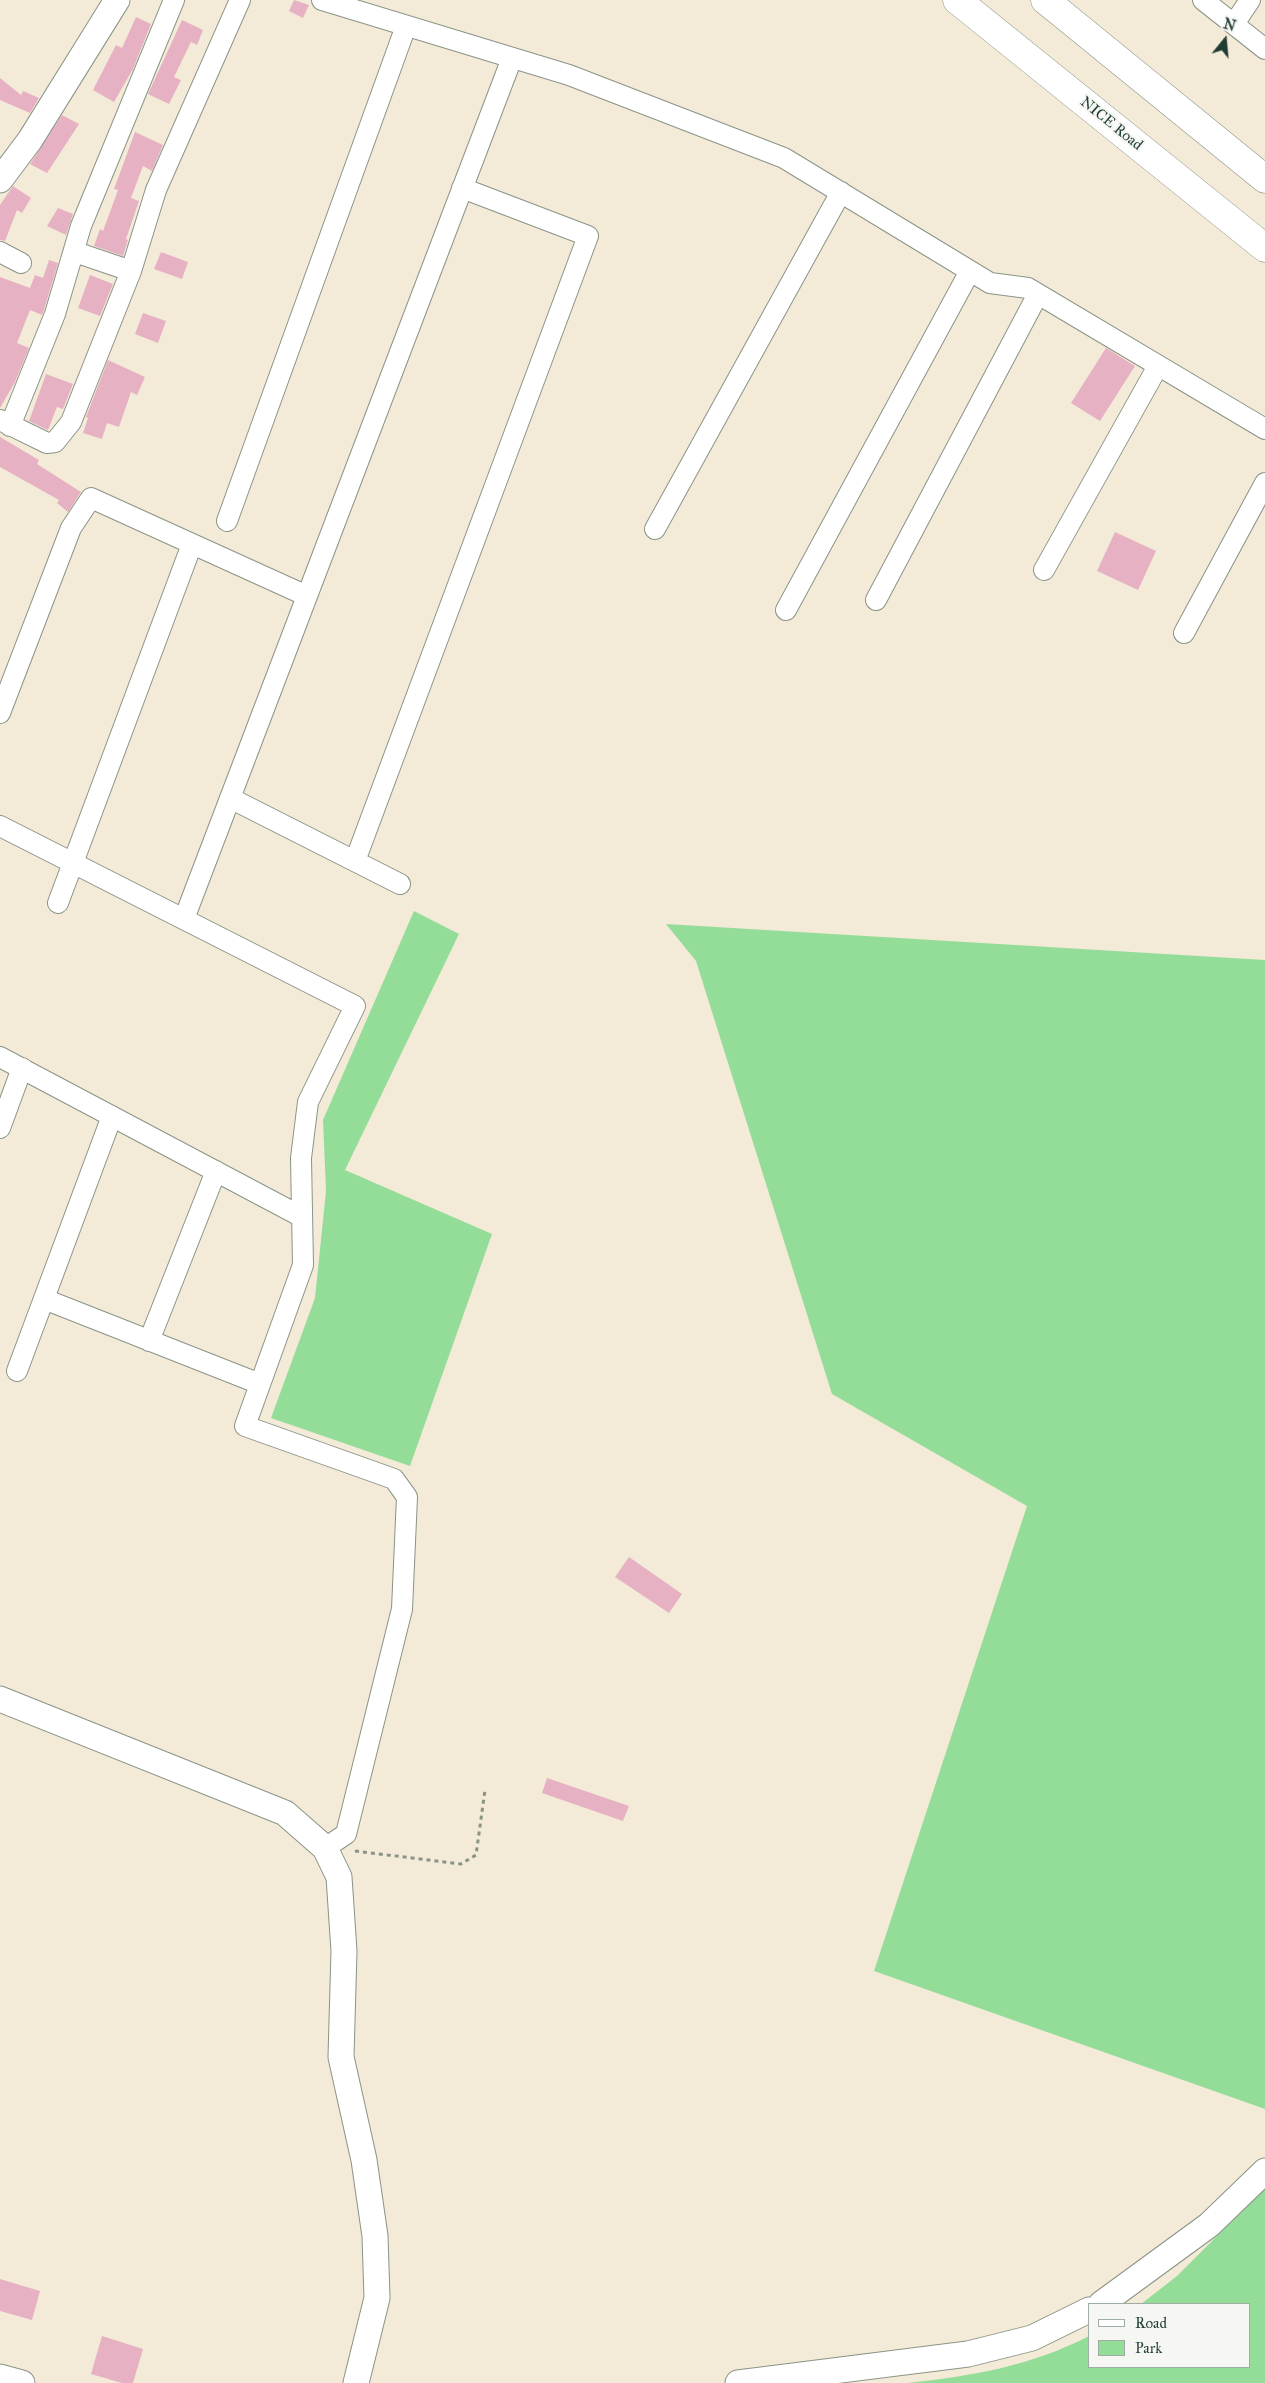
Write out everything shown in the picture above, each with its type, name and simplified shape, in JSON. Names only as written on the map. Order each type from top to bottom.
[{"type":"highway","name":"NICE Road","points":[[957,0],[1265,248]]},
{"type":"highway","points":[[1045,0],[1265,179]]},
{"type":"street","points":[[0,180],[30,140],[117,0]]},
{"type":"street","points":[[174,0],[81,226],[75,252],[55,314],[5,423],[48,443],[55,442],[71,422],[131,271],[156,190],[240,0]]},
{"type":"street","points":[[322,0],[568,75],[784,158],[990,283],[1028,288],[1265,429]]},
{"type":"street","points":[[1203,0],[1265,49]]},
{"type":"street","points":[[1234,24],[1250,0]]},
{"type":"street","points":[[227,521],[406,26]]},
{"type":"street","points":[[184,918],[512,58]]},
{"type":"street","points":[[355,861],[588,236],[462,188]]},
{"type":"street","points":[[655,529],[841,192]]},
{"type":"street","points":[[0,252],[21,263]]},
{"type":"street","points":[[75,252],[131,271]]},
{"type":"street","points":[[786,610],[970,271]]},
{"type":"street","points":[[876,600],[1038,294]]},
{"type":"street","points":[[1044,570],[1158,366]]},
{"type":"street","points":[[1184,633],[1265,483]]},
{"type":"street","points":[[0,713],[71,528],[91,498],[307,596]]},
{"type":"street","points":[[58,903],[192,544]]},
{"type":"street","points":[[230,798],[400,884]]},
{"type":"street","points":[[0,826],[354,1006],[308,1102],[301,1158],[303,1265],[245,1426],[394,1479],[407,1497],[402,1609],[346,1834],[325,1848]]},
{"type":"street","points":[[0,1057],[302,1217]]},
{"type":"street","points":[[0,1128],[22,1068]]},
{"type":"street","points":[[17,1371],[112,1116]]},
{"type":"street","points":[[149,1341],[216,1171]]},
{"type":"street","points":[[44,1300],[260,1384]]},
{"type":"street","points":[[0,1699],[285,1813],[325,1848],[339,1876],[340,1886],[344,1951],[341,2058],[364,2160],[375,2236],[377,2298],[356,2383]]},
{"type":"street","points":[[1102,2303],[1209,2225],[1265,2171]]},
{"type":"street","points":[[738,2383],[968,2354],[1032,2338],[1088,2310]]},
{"type":"street","points":[[0,2377],[22,2383]]},
{"type":"path","points":[[325,1848],[461,1864],[476,1855],[485,1790]]},
{"type":"green space","points":[[414,911],[459,934],[345,1170],[492,1234],[410,1466],[271,1418],[315,1298],[326,1191],[323,1120]]},
{"type":"green space","points":[[666,924],[1265,960],[1265,2109],[874,1971],[1027,1506],[832,1394],[696,961]]},
{"type":"green space","points":[[1265,2188],[1265,2383],[907,2383],[955,2377],[1001,2368],[1045,2355],[1088,2336],[1088,2368],[1250,2368],[1250,2303],[1142,2303],[1177,2276]]},
{"type":"building","points":[[294,0],[309,5],[303,18],[289,11]]},
{"type":"building","points":[[136,17],[151,24],[133,69],[114,102],[93,90],[116,45],[122,48]]},
{"type":"building","points":[[182,20],[203,30],[197,45],[191,42],[174,77],[181,80],[169,104],[148,94]]},
{"type":"building","points":[[0,78],[21,95],[23,91],[39,98],[30,113],[0,100]]},
{"type":"building","points":[[62,115],[79,124],[47,173],[30,164]]},
{"type":"building","points":[[135,132],[163,145],[152,171],[143,166],[131,198],[139,201],[126,239],[128,240],[123,256],[94,246],[100,229],[103,231],[118,190],[114,189]]},
{"type":"building","points":[[13,186],[31,198],[22,213],[17,210],[5,241],[0,240],[0,205]]},
{"type":"building","points":[[58,208],[73,214],[66,235],[47,226]]},
{"type":"building","points":[[161,252],[188,262],[182,279],[154,269]]},
{"type":"building","points":[[49,260],[58,263],[44,310],[42,315],[30,310],[17,343],[29,348],[15,382],[0,408],[0,277],[30,288],[35,275],[43,278]]},
{"type":"building","points":[[90,275],[113,284],[100,316],[78,308]]},
{"type":"building","points":[[143,313],[166,321],[158,343],[135,334]]},
{"type":"building","points":[[1106,348],[1135,366],[1100,421],[1071,403]]},
{"type":"building","points":[[108,360],[145,377],[137,395],[131,392],[119,427],[107,423],[102,439],[83,433],[88,418],[86,417]]},
{"type":"building","points":[[46,374],[73,384],[63,409],[57,407],[48,430],[29,421]]},
{"type":"building","points":[[0,437],[39,460],[37,464],[81,492],[68,512],[57,503],[59,500],[0,467]]},
{"type":"building","points":[[1115,532],[1156,551],[1138,590],[1097,571]]},
{"type":"building","points":[[629,1557],[682,1594],[669,1613],[615,1577]]},
{"type":"building","points":[[547,1778],[629,1806],[623,1821],[542,1793]]},
{"type":"building","points":[[0,2279],[40,2291],[32,2320],[0,2311]]},
{"type":"building","points":[[102,2336],[143,2349],[133,2383],[122,2383],[91,2374]]}]
